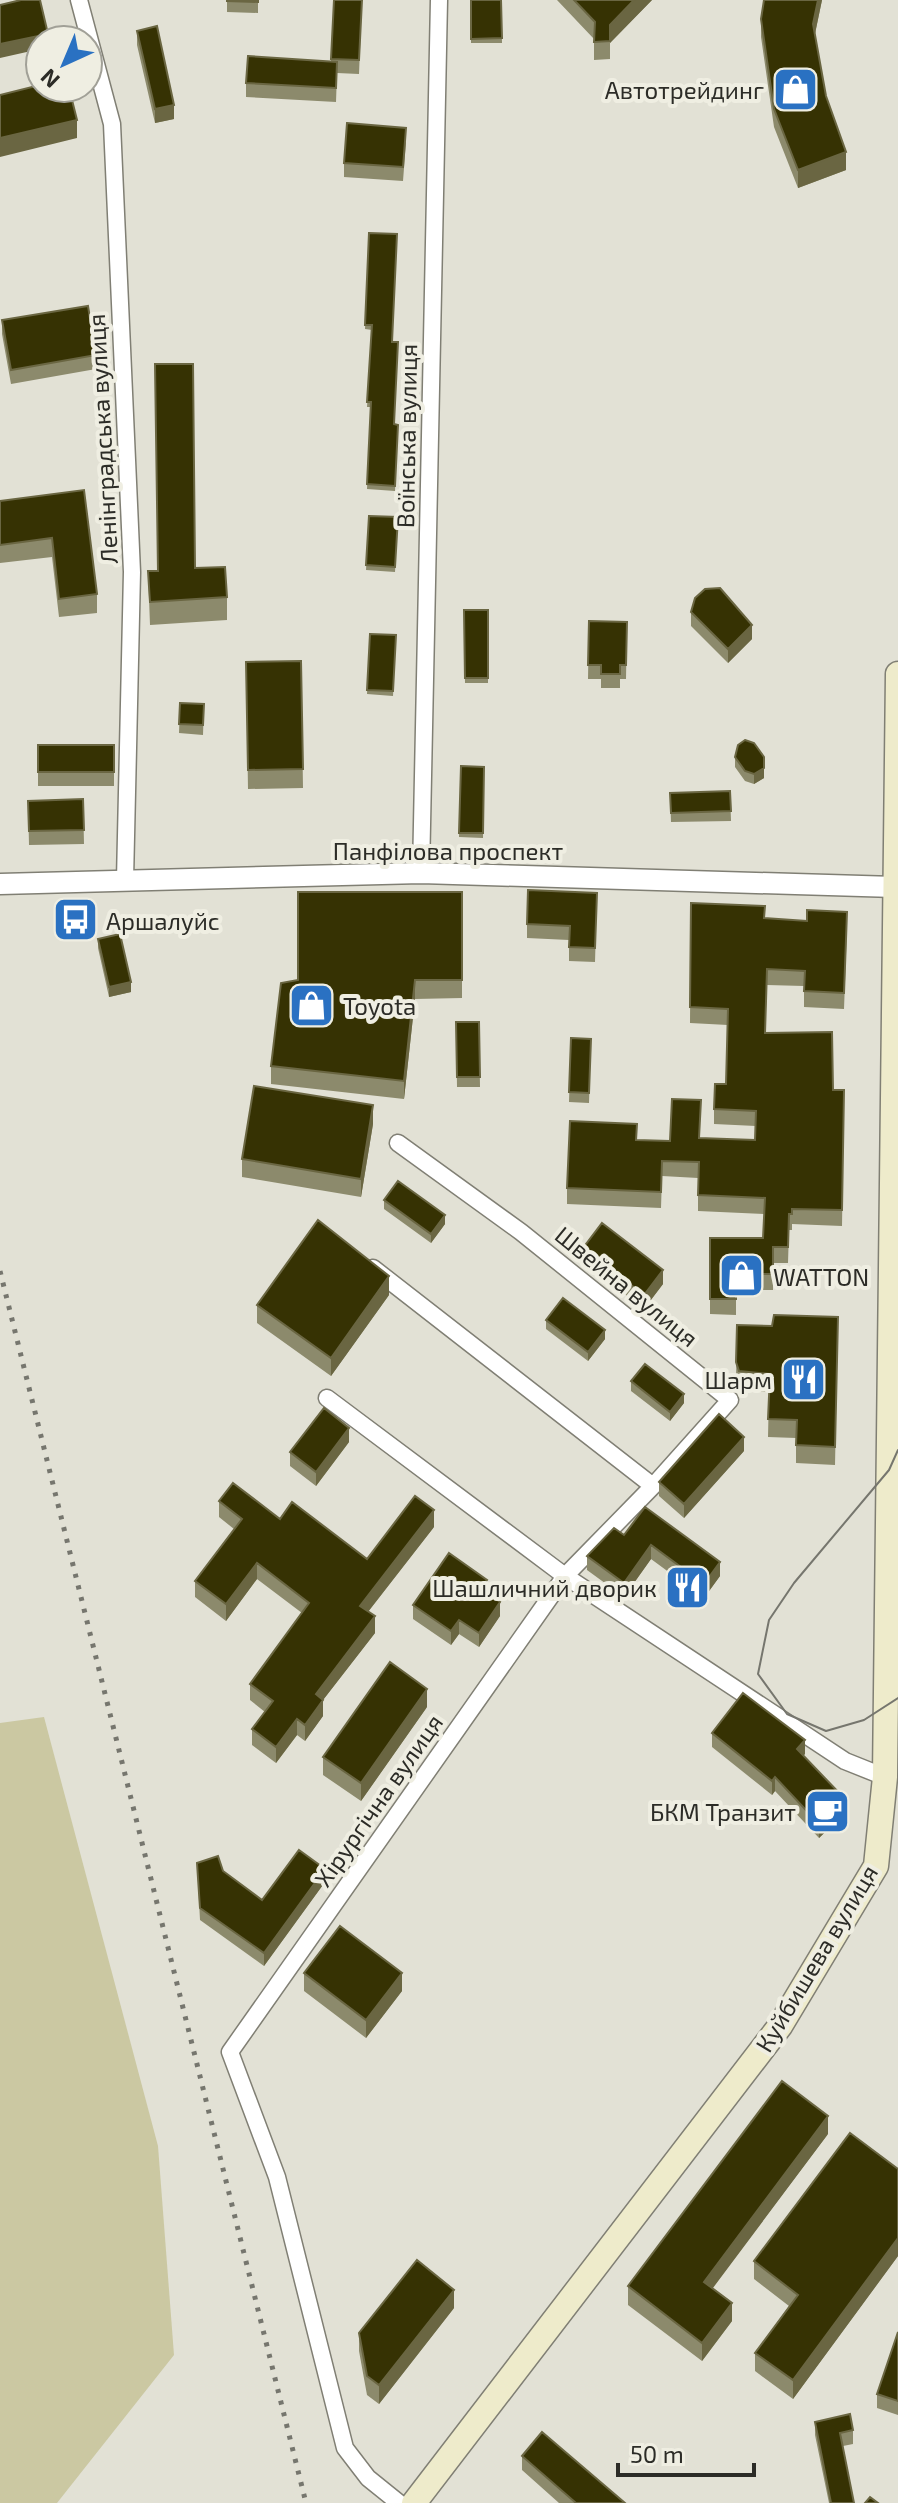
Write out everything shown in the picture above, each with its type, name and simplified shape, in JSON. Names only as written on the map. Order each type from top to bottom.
[{"type":"main road","name":"Куйбишева вулиця","points":[[414,2503],[780,2026],[876,1866],[885,1777],[898,674]]},
{"type":"street","name":"Ленінградська вулиця","points":[[79,0],[112,124],[132,572],[125,880]]},
{"type":"street","name":"Воїнська вулиця","points":[[421,873],[439,0]]},
{"type":"street","name":"Панфілова проспект","points":[[0,884],[421,873],[897,887]]},
{"type":"street","name":"Швейна вулиця","points":[[398,1143],[521,1232],[730,1400],[653,1486],[565,1576]]},
{"type":"street","points":[[355,1254],[653,1486]]},
{"type":"street","points":[[327,1398],[565,1576],[845,1761],[885,1777]]},
{"type":"street","name":"Хірургічна вулиця","points":[[399,2503],[368,2478],[345,2448],[277,2177],[230,2052],[565,1576]]},
{"type":"shaded area","points":[[44,1717],[158,2146],[174,2355],[57,2503],[0,2503],[0,1723]]},
{"type":"building","points":[[40,0],[46,24],[24,24],[24,39],[0,44],[0,5]]},
{"type":"building","points":[[258,0],[258,2],[227,1]]},
{"type":"building","points":[[334,0],[362,0],[359,60],[331,59]]},
{"type":"building","points":[[471,0],[501,0],[502,38],[471,39]]},
{"type":"building","points":[[574,0],[634,0],[610,25],[610,41],[594,42],[595,22]]},
{"type":"building","name":"Автотрейдинг","points":[[764,0],[818,0],[813,24],[826,96],[846,152],[798,170],[774,109],[761,19]]},
{"type":"building","points":[[157,26],[174,105],[155,109],[137,31]]},
{"type":"building","points":[[248,56],[337,62],[336,88],[246,83]]},
{"type":"building","points":[[24,89],[24,104],[73,104],[77,120],[0,138],[0,95]]},
{"type":"building","points":[[347,123],[406,128],[403,167],[344,163]]},
{"type":"building","points":[[369,233],[397,234],[392,342],[398,342],[395,486],[367,484],[371,402],[367,402],[372,325],[365,325]]},
{"type":"building","points":[[88,306],[96,355],[11,370],[2,320]]},
{"type":"building","points":[[155,364],[193,364],[195,568],[225,567],[227,597],[150,602],[148,571],[158,571]]},
{"type":"building","points":[[84,490],[97,594],[59,599],[52,538],[0,545],[0,501]]},
{"type":"building","points":[[369,516],[398,517],[395,567],[366,565]]},
{"type":"building","points":[[720,588],[752,625],[728,649],[691,612],[695,598],[705,589]]},
{"type":"building","points":[[464,610],[488,610],[488,678],[465,678]]},
{"type":"building","points":[[589,621],[627,622],[626,665],[620,665],[620,674],[601,674],[601,665],[588,665]]},
{"type":"building","points":[[370,634],[396,635],[393,691],[367,690]]},
{"type":"building","points":[[301,661],[303,769],[248,770],[246,662]]},
{"type":"building","points":[[180,703],[204,704],[203,725],[179,724]]},
{"type":"building","points":[[745,740],[754,743],[764,757],[764,768],[754,774],[745,771],[735,757],[738,745]]},
{"type":"building","points":[[38,745],[114,745],[114,772],[38,772]]},
{"type":"building","points":[[461,766],[484,767],[483,833],[459,833]]},
{"type":"building","points":[[730,791],[731,811],[671,813],[670,793]]},
{"type":"building","points":[[83,799],[84,830],[29,831],[28,801]]},
{"type":"building","points":[[528,890],[597,893],[595,948],[569,947],[570,926],[527,924]]},
{"type":"building","name":"Toyota","points":[[298,892],[462,892],[462,980],[415,980],[404,1081],[271,1066],[281,983],[298,980]]},
{"type":"building","points":[[691,903],[765,906],[764,918],[807,921],[807,910],[847,912],[844,993],[804,991],[805,971],[767,969],[765,1033],[832,1032],[833,1090],[844,1090],[842,1210],[792,1209],[792,1214],[789,1214],[788,1247],[773,1247],[773,1274],[736,1274],[736,1299],[710,1299],[710,1238],[763,1238],[765,1198],[698,1195],[699,1162],[662,1161],[661,1192],[567,1188],[570,1121],[637,1124],[636,1140],[670,1141],[672,1099],[701,1100],[699,1138],[755,1140],[756,1111],[714,1109],[715,1084],[726,1084],[728,1009],[690,1007]]},
{"type":"building","points":[[120,934],[131,982],[109,987],[98,939]]},
{"type":"building","points":[[456,1022],[479,1022],[480,1077],[457,1077]]},
{"type":"building","points":[[571,1038],[591,1039],[589,1093],[569,1092]]},
{"type":"building","points":[[254,1086],[373,1105],[361,1179],[242,1159]]},
{"type":"building","points":[[398,1181],[445,1215],[431,1234],[384,1200]]},
{"type":"building","points":[[318,1220],[389,1276],[331,1358],[257,1305]]},
{"type":"building","points":[[602,1223],[663,1270],[644,1295],[583,1248]]},
{"type":"building","points":[[563,1298],[605,1330],[588,1352],[546,1320]]},
{"type":"building","points":[[774,1315],[838,1317],[835,1447],[796,1445],[797,1420],[768,1419],[770,1374],[739,1371],[736,1362],[737,1325],[772,1326]]},
{"type":"building","points":[[645,1364],[684,1394],[670,1412],[631,1381]]},
{"type":"building","points":[[324,1408],[349,1428],[316,1472],[290,1452]]},
{"type":"building","points":[[719,1414],[744,1437],[684,1504],[659,1482]]},
{"type":"building","points":[[233,1483],[280,1519],[292,1502],[367,1559],[415,1496],[434,1510],[360,1606],[375,1616],[316,1694],[323,1700],[305,1725],[297,1719],[276,1747],[252,1729],[273,1701],[250,1684],[309,1603],[257,1563],[226,1604],[195,1581],[242,1519],[219,1501]]},
{"type":"building","points":[[645,1507],[720,1562],[704,1584],[651,1545],[624,1583],[587,1556],[614,1528],[624,1535]]},
{"type":"building","points":[[449,1553],[487,1580],[481,1588],[500,1602],[479,1633],[459,1620],[451,1631],[413,1605]]},
{"type":"building","points":[[390,1662],[427,1689],[361,1783],[323,1757]]},
{"type":"building","points":[[743,1693],[805,1740],[797,1749],[845,1799],[819,1824],[775,1777],[772,1781],[712,1733]]},
{"type":"building","points":[[299,1850],[325,1869],[264,1953],[200,1908],[197,1863],[218,1856],[223,1871],[262,1900]]},
{"type":"building","points":[[340,1926],[402,1973],[366,2020],[304,1973]]},
{"type":"building","points":[[782,2081],[828,2116],[704,2282],[732,2303],[702,2343],[628,2286]]},
{"type":"building","points":[[850,2133],[898,2169],[898,2238],[793,2380],[755,2353],[798,2295],[754,2261]]},
{"type":"building","points":[[417,2260],[454,2290],[379,2385],[367,2376],[359,2333]]},
{"type":"building","points":[[898,2332],[898,2401],[877,2394]]},
{"type":"building","points":[[850,2414],[853,2430],[840,2433],[854,2503],[831,2503],[815,2422]]},
{"type":"building","points":[[542,2432],[625,2503],[576,2503],[522,2456]]},
{"type":"tram line","points":[[898,1450],[889,1470],[794,1583],[769,1620],[758,1674],[787,1714],[826,1731],[864,1720],[898,1698]]},
{"type":"railway","points":[[0,1271],[306,2503]]},
{"type":"place","name":"Автотрейдинг","points":[[795,89]]},
{"type":"place","name":"Аршалуйс","points":[[75,920]]},
{"type":"place","name":"Toyota","points":[[312,1005]]},
{"type":"place","name":"WATTON","points":[[742,1276]]},
{"type":"place","name":"Шарм","points":[[803,1379]]},
{"type":"place","name":"Шашличний дворик","points":[[688,1587]]},
{"type":"place","name":"БКМ Транзит","points":[[827,1811]]}]
